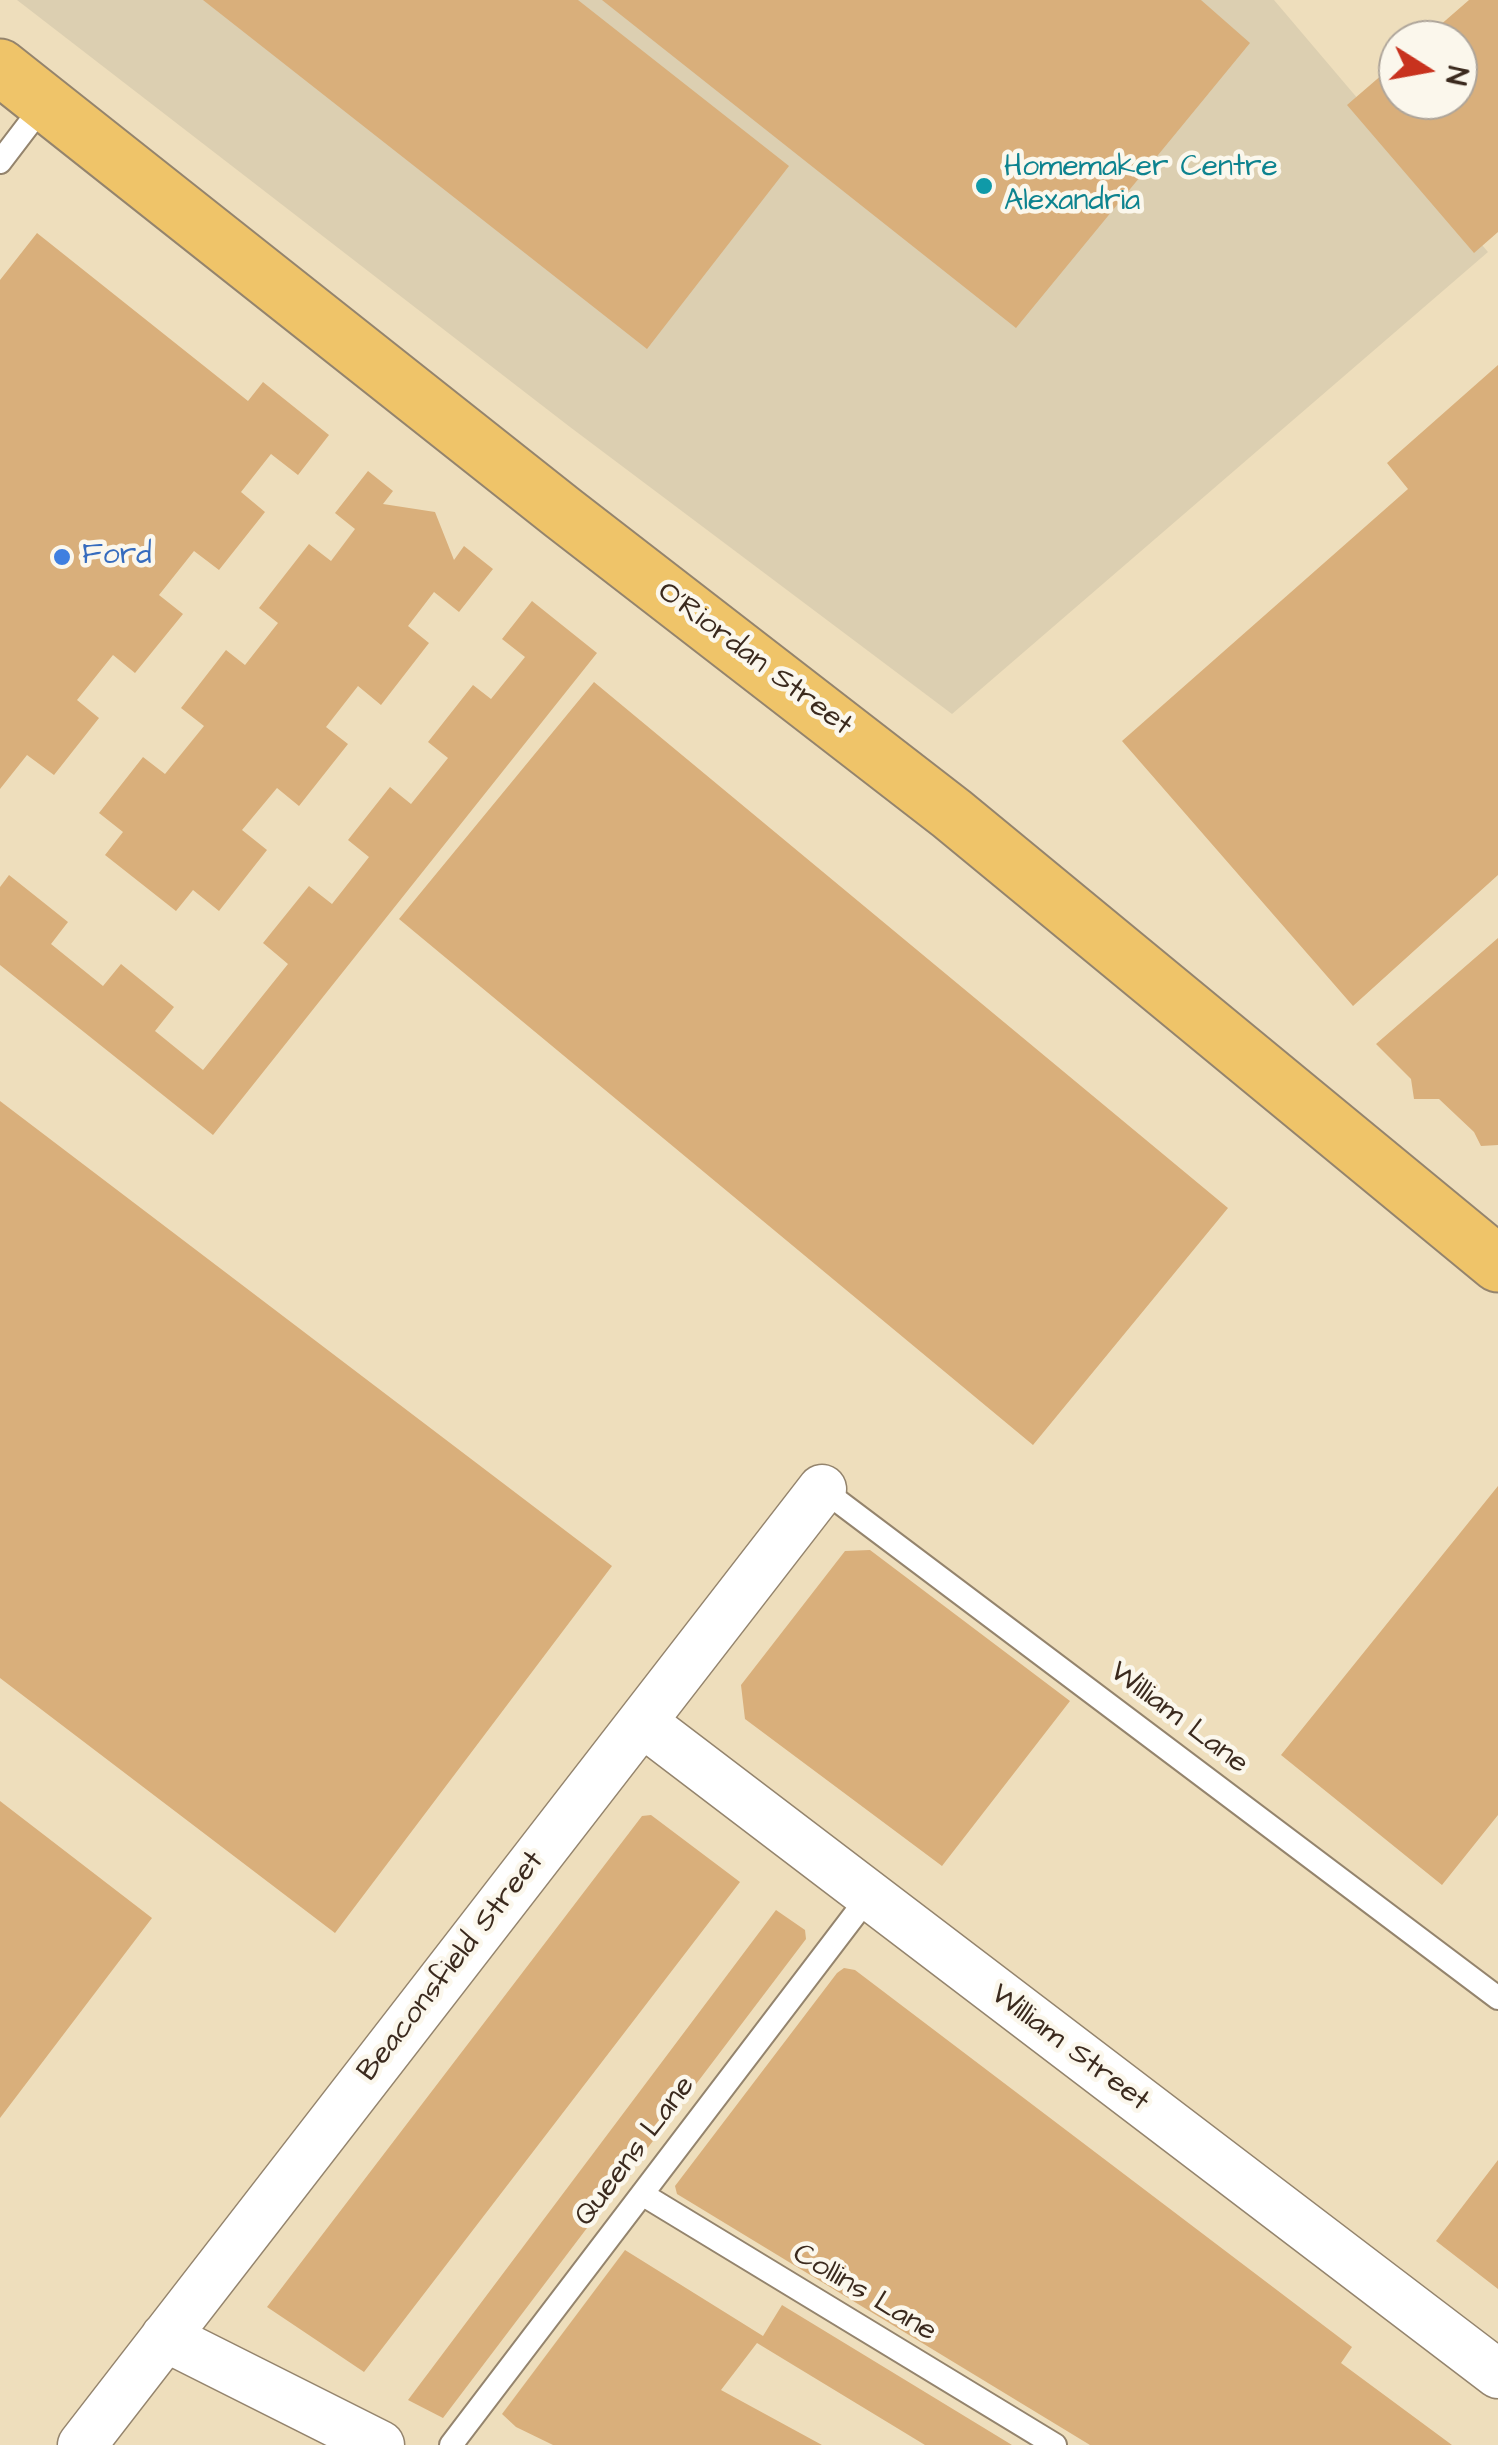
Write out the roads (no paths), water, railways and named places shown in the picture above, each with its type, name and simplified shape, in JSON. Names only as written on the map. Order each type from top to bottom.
[{"type":"main road","name":"O'Riordan Street","points":[[0,68],[502,466],[952,814],[1498,1264]]},
{"type":"street","name":"Beaconsfield Street","points":[[82,2445],[822,1488]]},
{"type":"street","name":"William Street","points":[[642,1722],[1498,2374]]},
{"type":"street","points":[[165,2337],[380,2445]]},
{"type":"lane","points":[[0,162],[45,104]]},
{"type":"lane","name":"William Lane","points":[[822,1488],[1498,1998]]},
{"type":"lane","name":"Queens Lane","points":[[451,2445],[869,1896]]},
{"type":"lane","name":"Collins Lane","points":[[642,2194],[1055,2445]]},
{"type":"place","name":"Homemaker Centre Alexandria","points":[[984,186]]},
{"type":"place","name":"Ford","points":[[62,557]]}]
